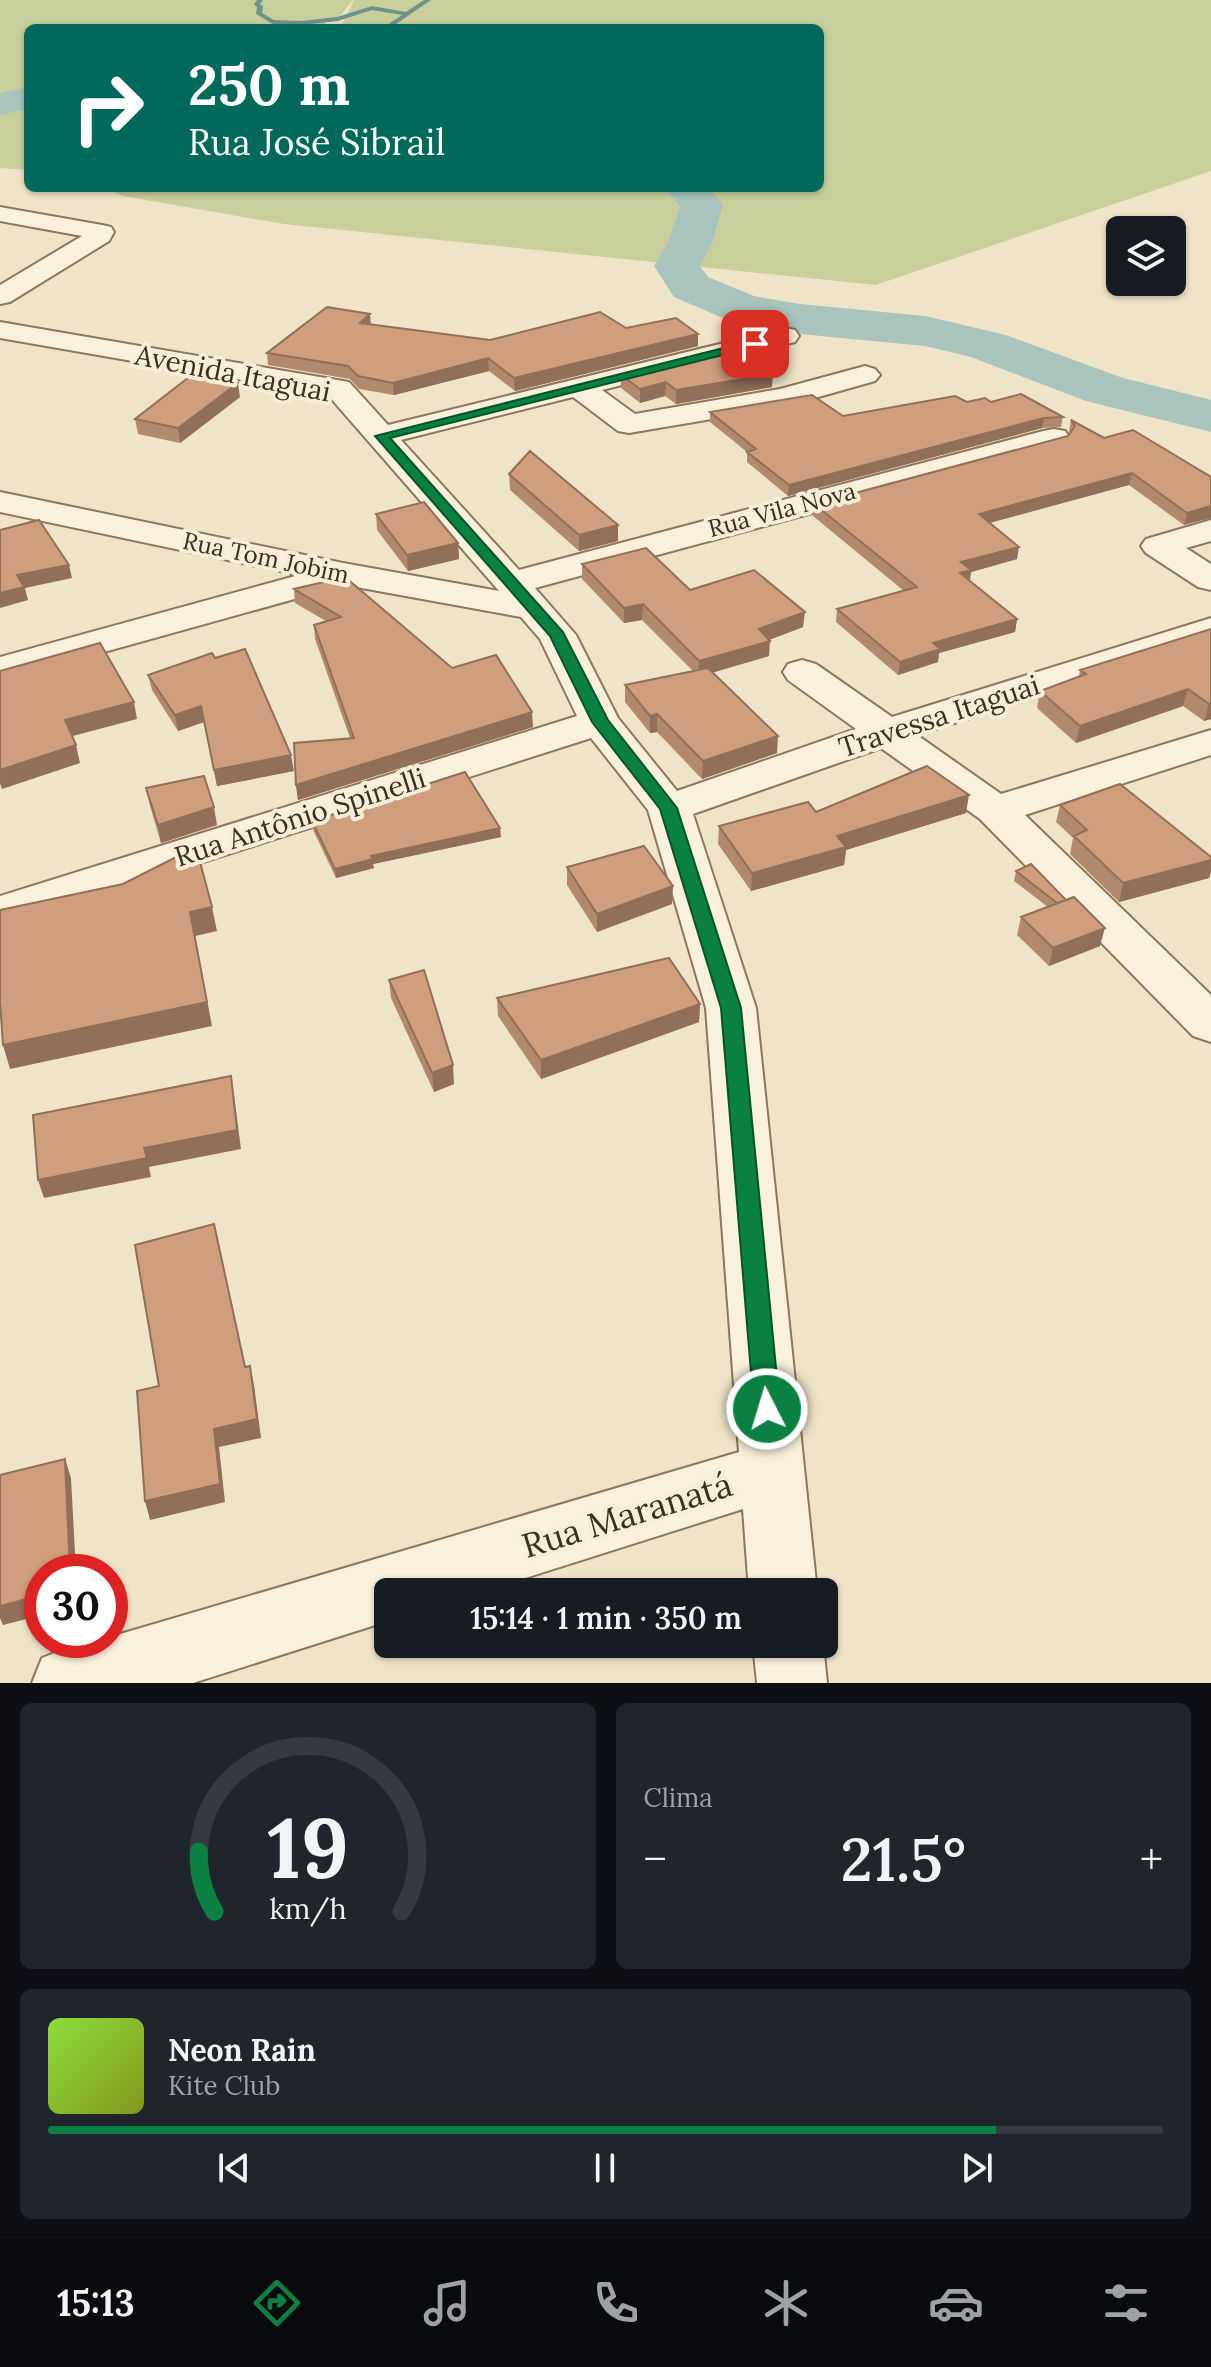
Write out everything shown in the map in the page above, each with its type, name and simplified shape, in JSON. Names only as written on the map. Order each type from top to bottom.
[{"type":"street","points":[[0,214],[102,232],[0,296]]},
{"type":"street","name":"Avenida Itaguai","points":[[0,330],[338,388],[557,635],[600,722],[669,808],[731,1008],[782,1578]]},
{"type":"street","points":[[381,436],[785,336]]},
{"type":"street","points":[[578,387],[629,424],[783,398],[865,375]]},
{"type":"street","name":"Rua Vila Nova","points":[[521,596],[1054,438]]},
{"type":"street","name":"Rua Tom Jobim","points":[[0,502],[343,574],[521,596]]},
{"type":"street","points":[[1211,530],[1158,546],[1211,579]]},
{"type":"street","points":[[0,669],[343,574]]},
{"type":"street","name":"Travessa Itaguai","points":[[669,808],[887,732],[1211,629]]},
{"type":"street","points":[[802,672],[995,810],[1202,1003]]},
{"type":"street","name":"Rua Antônio Spinelli","points":[[0,912],[600,722]]},
{"type":"street","points":[[995,810],[1211,742]]},
{"type":"street","name":"Rua Maranatá","points":[[67,1683],[146,1663],[772,1471]]},
{"type":"street","points":[[789,1658],[792,1683]]},
{"type":"green space","points":[[0,0],[353,0],[338,19],[326,24],[24,24],[24,170],[0,168]]},
{"type":"green space","points":[[354,0],[1211,0],[1211,171],[876,285],[284,224],[113,192],[824,192],[824,24],[342,24]]},
{"type":"building","points":[[327,307],[370,314],[360,323],[490,340],[600,312],[626,328],[676,318],[698,334],[514,378],[488,358],[393,383],[358,376],[348,366],[267,353]]},
{"type":"building","points":[[733,347],[773,374],[676,390],[666,382],[640,389],[621,375]]},
{"type":"building","points":[[193,374],[238,383],[178,428],[135,419]]},
{"type":"building","points":[[1021,394],[1063,417],[1044,418],[789,485],[747,452],[756,449],[710,412],[812,395],[843,416],[955,396],[967,402],[985,398],[991,402]]},
{"type":"building","points":[[1071,420],[1104,438],[1133,430],[1211,477],[1211,506],[1187,513],[1132,473],[979,514],[1019,547],[961,562],[971,570],[960,573],[1017,619],[933,643],[940,649],[900,662],[837,609],[917,587],[814,504],[1068,436],[1075,426]]},
{"type":"building","points":[[530,451],[618,525],[579,535],[509,474]]},
{"type":"building","points":[[424,502],[458,543],[407,555],[376,514]]},
{"type":"building","points":[[39,520],[69,565],[17,575],[24,587],[0,593],[0,530]]},
{"type":"building","points":[[646,548],[690,590],[754,570],[805,612],[759,629],[770,641],[699,661],[643,604],[624,608],[582,564]]},
{"type":"building","points":[[345,577],[452,668],[496,655],[532,712],[296,785],[294,743],[354,738],[314,625],[341,617],[294,589]]},
{"type":"building","points":[[1211,629],[1209,704],[1188,689],[1080,726],[1040,691],[1086,674],[1080,670]]},
{"type":"building","points":[[100,643],[134,702],[65,720],[76,745],[0,770],[0,671]]},
{"type":"building","points":[[245,649],[291,755],[214,770],[201,706],[175,715],[148,675],[212,653],[215,658]]},
{"type":"building","points":[[708,668],[778,736],[703,761],[657,714],[650,716],[625,685]]},
{"type":"building","points":[[927,766],[969,795],[837,836],[846,847],[752,873],[719,826],[808,802],[816,812]]},
{"type":"building","points":[[465,772],[500,828],[371,856],[373,859],[335,869],[312,821]]},
{"type":"building","points":[[204,776],[214,807],[158,825],[146,788]]},
{"type":"building","points":[[1120,784],[1211,860],[1123,883],[1074,836],[1087,830],[1060,805]]},
{"type":"building","points":[[644,846],[673,886],[597,914],[567,867]]},
{"type":"building","points":[[196,847],[212,907],[190,912],[207,1002],[3,1045],[0,910],[123,884]]},
{"type":"building","points":[[1031,864],[1066,900],[1057,903],[1016,871]]},
{"type":"building","points":[[1074,897],[1105,928],[1053,948],[1021,917]]},
{"type":"building","points":[[669,958],[700,1004],[541,1060],[497,998]]},
{"type":"building","points":[[424,970],[453,1065],[432,1073],[389,980]]},
{"type":"building","points":[[231,1076],[237,1130],[144,1148],[147,1158],[38,1180],[33,1115]]},
{"type":"building","points":[[214,1224],[245,1367],[250,1366],[257,1419],[214,1429],[220,1484],[145,1501],[137,1391],[159,1386],[135,1245]]},
{"type":"building","points":[[65,1459],[69,1554],[24,1554],[24,1600],[0,1606],[0,1475]]},
{"type":"waterway","points":[[260,0],[257,4],[260,6],[259,14],[273,22],[338,19],[372,8],[407,14]]},
{"type":"waterway","points":[[407,14],[428,0]]},
{"type":"waterway","points":[[393,24],[407,14]]},
{"type":"waterway","points":[[0,104],[24,99]]},
{"type":"waterway","points":[[690,192],[702,205],[690,243],[677,266],[691,287],[742,309],[800,319],[925,331],[988,346],[1105,390],[1211,416]]},
{"type":"route","points":[[755,344],[381,436],[557,635],[600,722],[669,808],[731,1008],[767,1409]]}]
